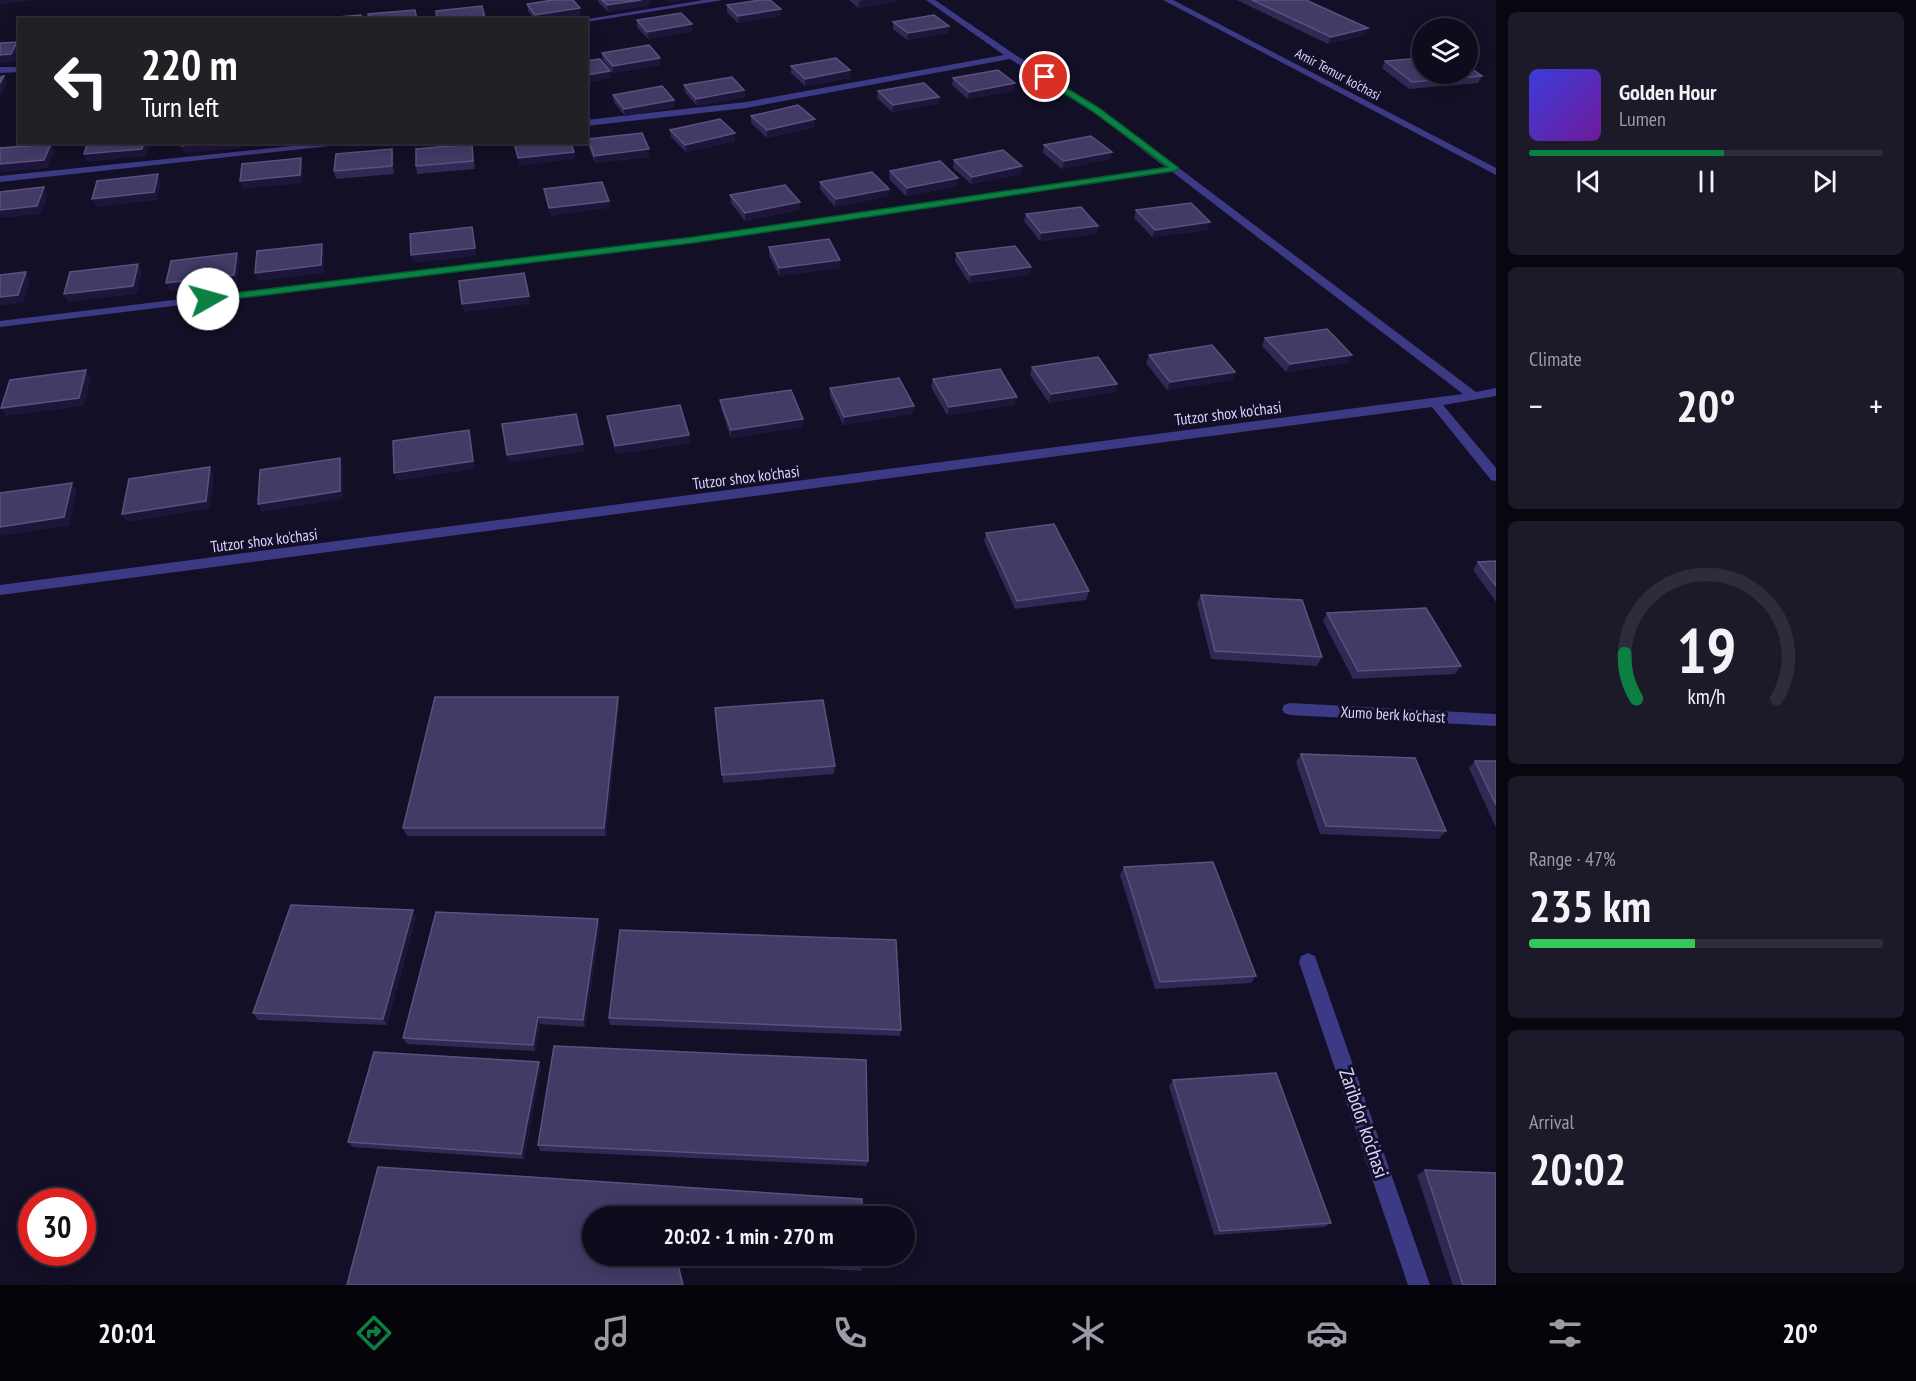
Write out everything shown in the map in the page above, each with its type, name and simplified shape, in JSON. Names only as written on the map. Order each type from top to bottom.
[{"type":"street","points":[[588,20],[719,0]]},
{"type":"street","points":[[930,0],[1011,56],[1095,109],[1472,395]]},
{"type":"street","name":"Amir Temur ko'chasi","points":[[1167,0],[1496,172]]},
{"type":"street","points":[[588,123],[746,105],[1011,56]]},
{"type":"street","points":[[0,70],[18,69]]},
{"type":"street","points":[[0,179],[343,144]]},
{"type":"street","points":[[0,324],[693,240],[1175,168]]},
{"type":"street","name":"Tutzor shox ko'chasi","points":[[0,590],[1435,403],[1496,392]]},
{"type":"street","points":[[1435,403],[1496,477]]},
{"type":"street","name":"Xumo berk ko'chast","points":[[1290,709],[1496,720]]},
{"type":"street","name":"Zaribdor ko'chasi","points":[[1308,962],[1419,1285]]},
{"type":"building","points":[[573,0],[580,8],[535,15],[527,4]]},
{"type":"building","points":[[602,0],[641,0],[607,5]]},
{"type":"building","points":[[770,0],[781,9],[738,16],[727,5]]},
{"type":"building","points":[[1252,0],[1306,0],[1368,28],[1331,37]]},
{"type":"building","points":[[482,6],[485,18],[437,18],[436,11]]},
{"type":"building","points":[[415,10],[417,18],[369,18],[368,14]]},
{"type":"building","points":[[681,13],[692,24],[647,32],[637,20]]},
{"type":"building","points":[[361,15],[361,18],[325,18]]},
{"type":"building","points":[[934,15],[949,26],[908,33],[893,22]]},
{"type":"building","points":[[17,42],[11,54],[0,55],[0,43]]},
{"type":"building","points":[[649,45],[660,58],[613,66],[602,53]]},
{"type":"building","points":[[836,58],[850,70],[805,79],[791,66]]},
{"type":"building","points":[[600,59],[610,71],[588,75],[588,61]]},
{"type":"building","points":[[1412,59],[1412,82],[1385,61]]},
{"type":"building","points":[[998,70],[1015,83],[969,92],[953,78]]},
{"type":"building","points":[[732,77],[744,90],[696,99],[684,85]]},
{"type":"building","points":[[924,83],[939,97],[893,105],[878,91]]},
{"type":"building","points":[[662,86],[674,100],[624,109],[613,95]]},
{"type":"building","points":[[798,105],[815,119],[767,130],[751,116]]},
{"type":"building","points":[[720,119],[735,133],[685,145],[670,130]]},
{"type":"building","points":[[642,133],[649,149],[594,156],[588,139]]},
{"type":"building","points":[[1091,136],[1112,152],[1064,161],[1044,145]]},
{"type":"building","points":[[51,144],[44,160],[0,164],[0,148]]},
{"type":"building","points":[[87,144],[143,144],[142,149],[84,154]]},
{"type":"building","points":[[472,144],[473,161],[416,166],[416,149]]},
{"type":"building","points":[[514,144],[572,144],[574,152],[518,158]]},
{"type":"building","points":[[392,149],[392,166],[334,171],[336,154]]},
{"type":"building","points":[[1003,150],[1022,166],[972,177],[954,160]]},
{"type":"building","points":[[301,158],[300,175],[240,181],[242,164]]},
{"type":"building","points":[[940,161],[958,178],[907,188],[890,171]]},
{"type":"building","points":[[872,172],[889,189],[836,199],[820,182]]},
{"type":"building","points":[[158,174],[154,192],[92,199],[97,181]]},
{"type":"building","points":[[602,182],[609,201],[549,208],[544,189]]},
{"type":"building","points":[[785,185],[800,202],[745,213],[730,195]]},
{"type":"building","points":[[44,187],[37,206],[0,210],[0,192]]},
{"type":"building","points":[[1191,203],[1210,222],[1155,230],[1136,210]]},
{"type":"building","points":[[1081,207],[1098,226],[1041,233],[1026,214]]},
{"type":"building","points":[[472,227],[475,248],[411,255],[410,234]]},
{"type":"building","points":[[829,239],[840,260],[779,268],[769,247]]},
{"type":"building","points":[[322,244],[321,265],[255,273],[257,251]]},
{"type":"building","points":[[1015,246],[1031,267],[970,275],[956,253]]},
{"type":"building","points":[[237,253],[234,275],[166,283],[171,261]]},
{"type":"building","points":[[138,264],[133,286],[64,294],[70,272]]},
{"type":"building","points":[[26,272],[18,295],[0,297],[0,275]]},
{"type":"building","points":[[524,273],[529,296],[462,304],[459,281]]},
{"type":"building","points":[[1327,329],[1352,355],[1290,364],[1265,338]]},
{"type":"building","points":[[1212,345],[1235,372],[1170,382],[1149,355]]},
{"type":"building","points":[[1098,357],[1117,384],[1051,394],[1032,367]]},
{"type":"building","points":[[1000,369],[1017,397],[949,407],[933,379]]},
{"type":"building","points":[[86,370],[79,398],[1,408],[10,380]]},
{"type":"building","points":[[899,378],[914,406],[844,417],[830,388]]},
{"type":"building","points":[[791,390],[803,419],[731,430],[720,400]]},
{"type":"building","points":[[680,405],[689,435],[615,446],[607,416]]},
{"type":"building","points":[[576,414],[583,444],[507,455],[502,424]]},
{"type":"building","points":[[469,430],[473,461],[394,473],[393,441]]},
{"type":"building","points":[[340,458],[340,491],[258,504],[260,470]]},
{"type":"building","points":[[210,467],[206,501],[122,514],[129,479]]},
{"type":"building","points":[[72,483],[64,517],[0,527],[0,493]]},
{"type":"building","points":[[1054,524],[1089,591],[1017,601],[986,533]]},
{"type":"building","points":[[1496,561],[1496,586],[1478,562]]},
{"type":"building","points":[[1201,595],[1302,600],[1322,657],[1215,651]]},
{"type":"building","points":[[1426,608],[1461,666],[1358,671],[1327,613]]},
{"type":"building","points":[[435,697],[618,697],[604,828],[403,828]]},
{"type":"building","points":[[823,700],[835,766],[722,775],[715,708]]},
{"type":"building","points":[[1301,754],[1415,758],[1446,831],[1326,826]]},
{"type":"building","points":[[1475,761],[1496,761],[1496,805]]},
{"type":"building","points":[[1213,862],[1256,976],[1160,982],[1124,867]]},
{"type":"building","points":[[291,905],[413,910],[383,1019],[253,1013]]},
{"type":"building","points":[[436,912],[598,919],[583,1020],[538,1017],[533,1045],[403,1038]]},
{"type":"building","points":[[620,930],[896,940],[901,1030],[609,1018]]},
{"type":"building","points":[[554,1046],[866,1060],[868,1161],[538,1145]]},
{"type":"building","points":[[374,1052],[539,1062],[521,1154],[348,1142]]},
{"type":"building","points":[[1276,1073],[1331,1223],[1220,1231],[1173,1080]]},
{"type":"building","points":[[378,1167],[862,1199],[862,1206],[582,1206],[582,1266],[678,1266],[683,1285],[347,1285]]},
{"type":"building","points":[[1425,1170],[1496,1173],[1496,1285],[1463,1285]]},
{"type":"route","points":[[208,299],[693,240],[1175,168],[1095,109],[1045,77]]}]
